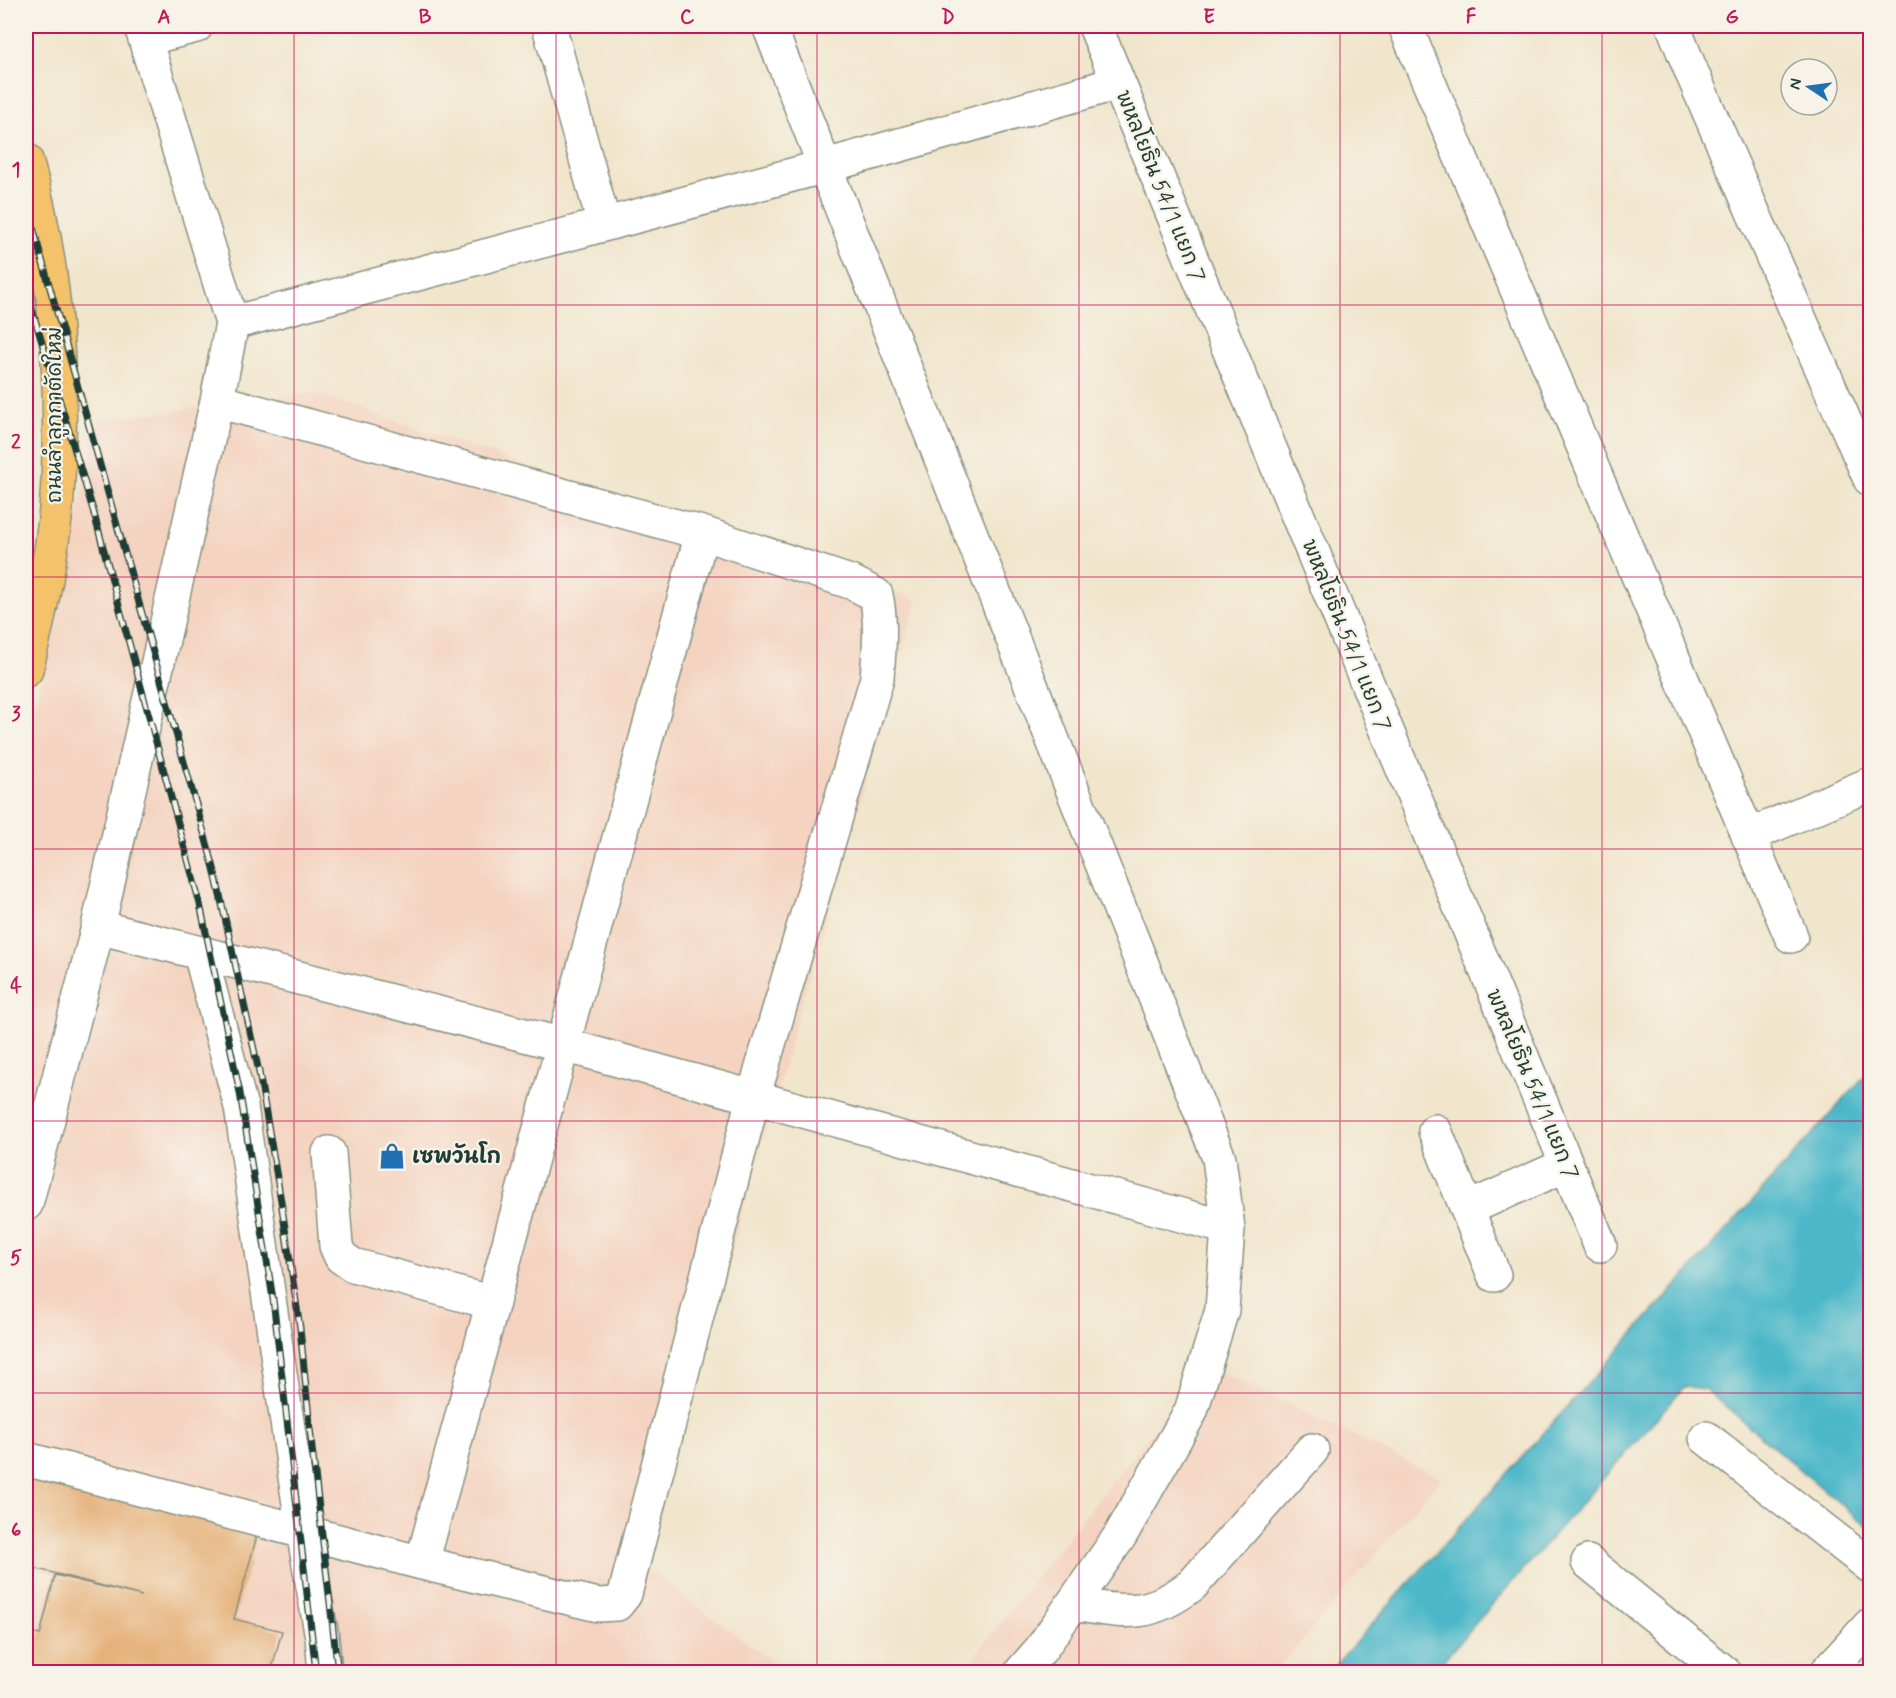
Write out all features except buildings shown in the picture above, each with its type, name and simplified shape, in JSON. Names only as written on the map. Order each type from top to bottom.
[{"type":"main road","name":"ถนนลำลูกกาตัดใหม่","points":[[26,160],[45,237],[53,292],[58,409],[58,482],[49,560],[26,670]]},
{"type":"street","points":[[26,1204],[98,927],[217,401],[232,323],[143,32],[196,26]]},
{"type":"street","points":[[549,26],[604,225]]},
{"type":"street","points":[[769,26],[1219,1158],[1228,1228],[1222,1310],[1191,1411],[1120,1536],[1073,1604],[1021,1672]]},
{"type":"street","name":"พหลโยธิน 54/1 แยก 7","points":[[1095,26],[1600,1245]]},
{"type":"street","points":[[1406,26],[1791,936]]},
{"type":"street","points":[[1673,26],[1870,479]]},
{"type":"street","points":[[232,323],[826,166],[1118,83]]},
{"type":"street","points":[[26,1459],[422,1563],[598,1605],[617,1604],[625,1594],[753,1098],[877,678],[880,614],[876,595],[853,583],[702,533],[217,401]]},
{"type":"street","points":[[422,1563],[702,533]]},
{"type":"street","points":[[1748,836],[1870,784]]},
{"type":"street","points":[[98,927],[564,1045],[1228,1228]]},
{"type":"street","points":[[200,953],[241,1107],[303,1531],[322,1637],[325,1672]]},
{"type":"street","points":[[1435,1131],[1494,1275]]},
{"type":"street","points":[[329,1153],[336,1246],[341,1257],[353,1265],[376,1272],[493,1303]]},
{"type":"street","points":[[1467,1209],[1566,1165]]},
{"type":"street","points":[[1706,1438],[1870,1566]]},
{"type":"street","points":[[1073,1604],[1121,1611],[1147,1610],[1174,1599],[1192,1585],[1312,1450]]},
{"type":"street","points":[[1588,1562],[1724,1672]]},
{"type":"street","points":[[1827,1672],[1870,1625]]},
{"type":"shaded area","name":"เซพวันโก","points":[[315,393],[917,600],[641,1565],[787,1672],[26,1672],[26,746],[98,420]]},
{"type":"shaded area","points":[[1205,1364],[1441,1478],[1275,1672],[962,1672]]},
{"type":"water","points":[[1870,1070],[1870,1529],[1705,1389],[1684,1387],[1433,1672],[1329,1672]]},
{"type":"railway","points":[[26,203],[214,868],[259,1072],[300,1328],[338,1672]]},
{"type":"railway","points":[[26,290],[93,510],[200,904],[240,1093],[273,1299],[316,1672]]},
{"type":"place","name":"เซพวันโก","points":[[392,1156]]}]
